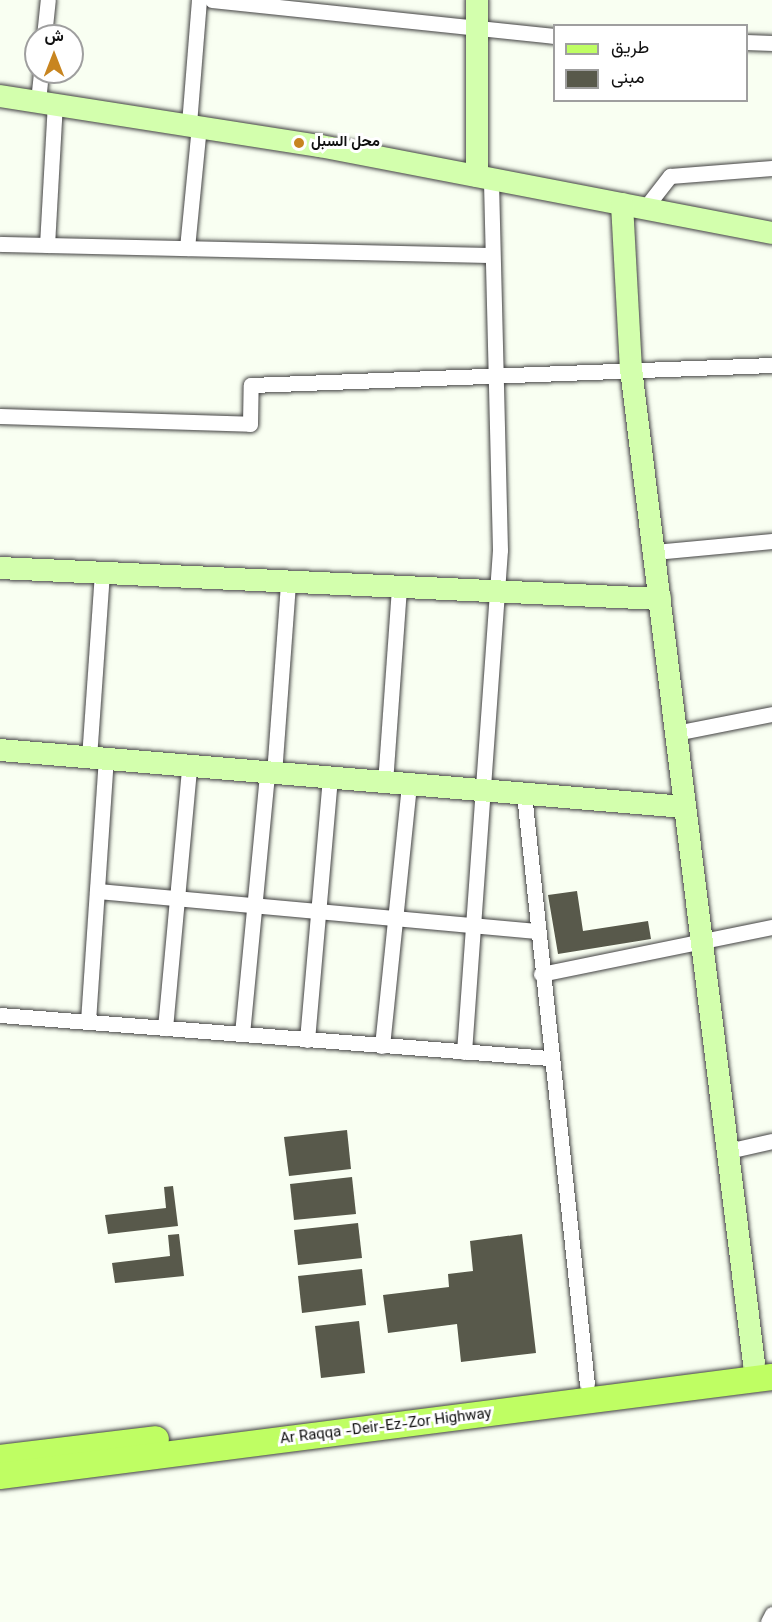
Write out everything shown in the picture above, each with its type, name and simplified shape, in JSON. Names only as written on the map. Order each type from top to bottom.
[{"type":"main road","name":"Ar Raqqa -Deir-Ez-Zor Highway","points":[[0,1458],[587,1384],[766,1367]]},
{"type":"main road","name":"Ar Raqqa -Deir-Ez-Zor Highway","points":[[0,1476],[766,1367]]},
{"type":"street","points":[[45,24],[48,0]]},
{"type":"street","points":[[187,248],[200,0]]},
{"type":"street","points":[[212,0],[553,36]]},
{"type":"street","points":[[464,1052],[482,790],[499,591],[492,255],[484,178],[476,28],[477,0]]},
{"type":"street","points":[[748,42],[772,43]]},
{"type":"street","points":[[43,84],[46,102],[47,245]]},
{"type":"street","points":[[0,96],[194,125],[772,233]]},
{"type":"street","points":[[645,208],[670,176],[772,168]]},
{"type":"street","points":[[622,204],[631,369],[685,807],[728,1151],[766,1367]]},
{"type":"street","points":[[0,244],[492,255]]},
{"type":"street","points":[[0,416],[250,424],[251,385],[772,365]]},
{"type":"street","points":[[654,552],[772,541]]},
{"type":"street","points":[[0,568],[660,599]]},
{"type":"street","points":[[88,1021],[97,891],[97,759],[102,573]]},
{"type":"street","points":[[242,1034],[254,905],[271,773],[288,582]]},
{"type":"street","points":[[386,783],[399,587]]},
{"type":"street","points":[[676,733],[772,714]]},
{"type":"street","points":[[0,750],[685,807]]},
{"type":"street","points":[[165,1028],[189,767]]},
{"type":"street","points":[[307,1040],[321,911],[330,778]]},
{"type":"street","points":[[382,1046],[409,784]]},
{"type":"street","points":[[524,794],[549,1058],[587,1384]]},
{"type":"street","points":[[97,891],[537,931]]},
{"type":"street","points":[[541,974],[772,927]]},
{"type":"street","points":[[0,1014],[549,1058]]},
{"type":"street","points":[[728,1151],[772,1142]]},
{"type":"street","points":[[768,1622],[772,1614]]},
{"type":"building","points":[[577,891],[583,931],[648,921],[651,939],[558,954],[548,895]]},
{"type":"building","points":[[347,1130],[351,1169],[289,1176],[284,1137]]},
{"type":"building","points":[[352,1177],[356,1214],[294,1220],[290,1184]]},
{"type":"building","points":[[173,1186],[178,1226],[108,1234],[105,1215],[166,1208],[164,1187]]},
{"type":"building","points":[[358,1223],[362,1258],[298,1265],[294,1230]]},
{"type":"building","points":[[179,1234],[184,1276],[115,1283],[112,1263],[170,1256],[168,1235]]},
{"type":"building","points":[[522,1234],[536,1353],[461,1362],[457,1324],[388,1333],[383,1295],[449,1287],[448,1274],[473,1271],[470,1241]]},
{"type":"building","points":[[362,1269],[366,1305],[302,1313],[298,1276]]},
{"type":"building","points":[[359,1321],[365,1373],[321,1378],[315,1326]]},
{"type":"place","name":"محل السبل","points":[[299,143]]}]
